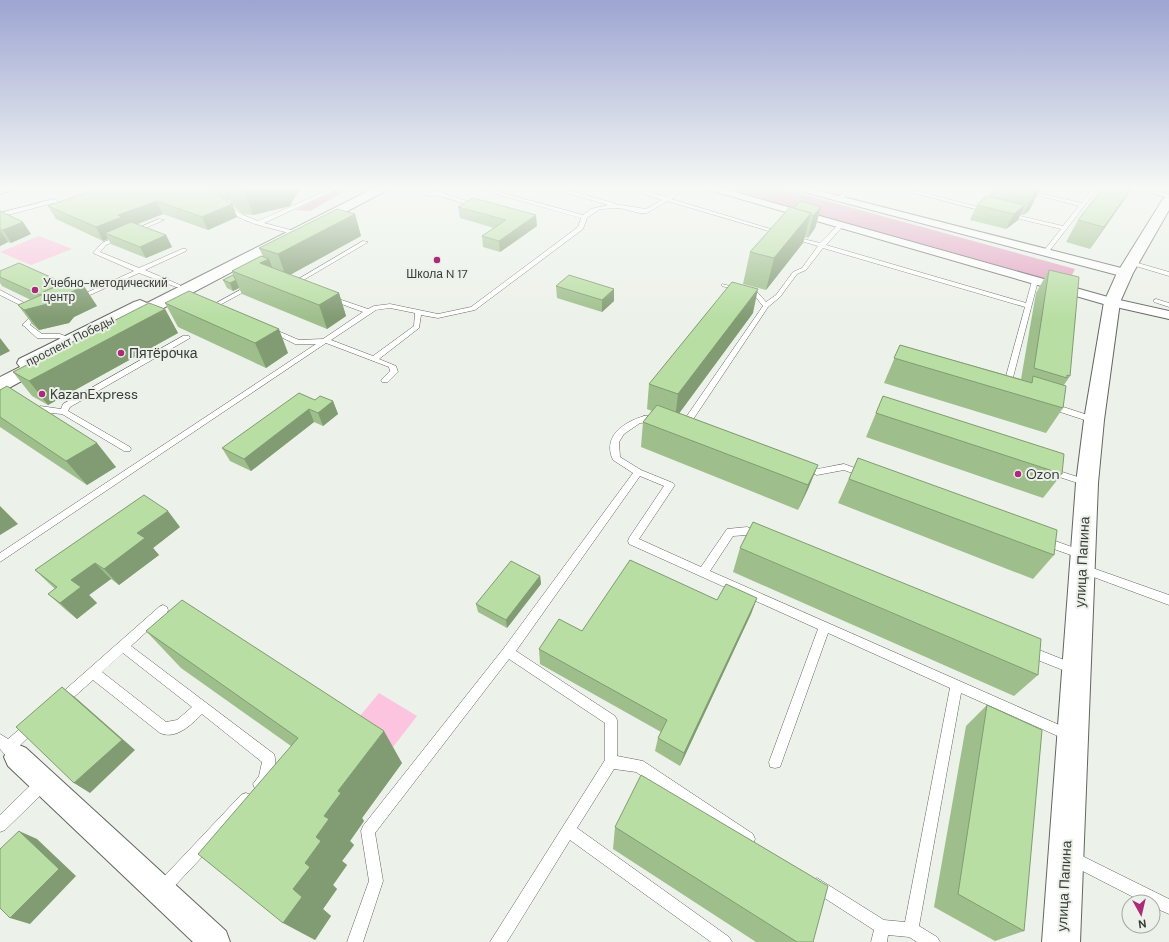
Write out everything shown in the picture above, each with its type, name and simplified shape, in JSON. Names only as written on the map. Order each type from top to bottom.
[{"type":"main road","name":"проспект Победы","points":[[1,385],[184,292],[281,231]]},
{"type":"main road","name":"проспект Победы","points":[[1,385],[70,341],[244,266],[308,231]]},
{"type":"main road","name":"улица Папина","points":[[1061,942],[1086,483],[1112,302],[1128,268],[1150,231]]},
{"type":"street","points":[[858,231],[1112,302],[1169,315]]},
{"type":"street","points":[[959,231],[1063,258],[1128,268]]},
{"type":"street","points":[[1053,286],[1074,275],[1075,268],[1063,258]]},
{"type":"street","points":[[8,748],[215,942]]},
{"type":"lane","points":[[135,231],[104,244],[96,254],[139,270],[184,292]]},
{"type":"lane","points":[[0,558],[326,342],[374,308],[390,306],[438,316],[473,309],[577,231]]},
{"type":"lane","points":[[774,231],[1028,306]]},
{"type":"lane","points":[[700,430],[682,424],[766,306],[778,296],[794,273],[804,269],[822,245],[835,231]]},
{"type":"lane","points":[[1045,253],[1062,231]]},
{"type":"lane","points":[[300,286],[290,283],[365,242]]},
{"type":"lane","points":[[69,302],[184,250]]},
{"type":"lane","points":[[1128,268],[1169,274]]},
{"type":"lane","points":[[1005,392],[1035,281]]},
{"type":"lane","points":[[214,306],[258,282]]},
{"type":"lane","points":[[724,285],[756,294],[766,306]]},
{"type":"lane","points":[[0,292],[42,315]]},
{"type":"lane","points":[[320,294],[368,312]]},
{"type":"lane","points":[[1156,302],[1169,305]]},
{"type":"lane","points":[[48,311],[30,320],[26,325],[40,336],[60,336],[70,341]]},
{"type":"lane","points":[[374,359],[417,327],[418,312]]},
{"type":"lane","points":[[263,327],[298,342],[326,342],[392,366],[394,372],[385,380]]},
{"type":"lane","points":[[64,412],[66,406],[186,338]]},
{"type":"lane","points":[[1042,403],[1094,420]]},
{"type":"lane","points":[[40,409],[64,412],[127,449]]},
{"type":"lane","points":[[666,421],[653,418],[637,421],[623,430],[615,442],[616,458],[638,472],[670,485],[632,541],[704,571],[1072,737]]},
{"type":"lane","points":[[795,464],[817,472],[844,467],[874,478]]},
{"type":"lane","points":[[1043,469],[1086,483]]},
{"type":"lane","points":[[355,942],[376,881],[368,831],[508,652],[638,472]]},
{"type":"lane","points":[[704,571],[730,532],[747,531],[769,540]]},
{"type":"lane","points":[[1038,538],[1082,562],[1169,600]]},
{"type":"lane","points":[[53,708],[163,610]]},
{"type":"lane","points":[[775,762],[825,626]]},
{"type":"lane","points":[[1016,645],[1076,670]]},
{"type":"lane","points":[[123,646],[269,759],[265,779],[161,891]]},
{"type":"lane","points":[[498,942],[611,762],[611,720],[508,652]]},
{"type":"lane","points":[[93,672],[164,729],[180,726],[201,706]]},
{"type":"lane","points":[[911,930],[957,685]]},
{"type":"lane","points":[[8,748],[42,718]]},
{"type":"lane","points":[[611,762],[638,766],[756,845]]},
{"type":"lane","points":[[0,824],[44,782]]},
{"type":"lane","points":[[568,830],[724,942]]},
{"type":"lane","points":[[1066,855],[1169,908]]},
{"type":"lane","points":[[803,875],[880,935],[911,930],[932,942]]},
{"type":"shaded area","points":[[876,231],[936,231],[1075,269],[1067,285]]},
{"type":"shaded area","points":[[39,236],[72,249],[31,265],[0,252]]},
{"type":"shaded area","points":[[379,693],[417,716],[393,747],[355,722]]},
{"type":"building","points":[[110,231],[155,231],[166,235],[140,247],[105,233]]},
{"type":"building","points":[[293,231],[322,231],[278,254],[259,248]]},
{"type":"building","points":[[490,231],[513,231],[499,241],[482,236]]},
{"type":"building","points":[[769,231],[796,231],[774,258],[750,252]]},
{"type":"building","points":[[261,256],[269,259],[260,263],[339,293],[319,305],[232,271]]},
{"type":"building","points":[[19,263],[64,283],[43,292],[44,293],[40,295],[0,277],[0,271]]},
{"type":"building","points":[[1049,270],[1079,277],[1070,376],[1067,375],[1067,378],[1034,368]]},
{"type":"building","points":[[233,275],[236,280],[230,283],[223,280]]},
{"type":"building","points":[[569,275],[614,289],[602,300],[556,286]]},
{"type":"building","points":[[70,280],[76,280],[74,282],[84,286],[61,297],[55,302],[24,310],[18,305],[46,293],[43,292]]},
{"type":"building","points":[[732,282],[758,289],[678,394],[649,384]]},
{"type":"building","points":[[189,291],[279,329],[255,343],[165,303]]},
{"type":"building","points":[[149,303],[165,309],[29,381],[13,372]]},
{"type":"building","points":[[900,345],[1032,383],[1033,376],[1066,386],[1063,408],[894,358]]},
{"type":"building","points":[[7,386],[97,443],[66,461],[0,417],[0,390]]},
{"type":"building","points":[[299,393],[315,400],[320,396],[333,401],[318,413],[309,409],[244,459],[222,448]]},
{"type":"building","points":[[883,396],[1064,454],[1062,474],[876,413]]},
{"type":"building","points":[[657,405],[818,465],[808,485],[643,422]]},
{"type":"building","points":[[858,458],[1057,530],[1054,555],[849,479]]},
{"type":"building","points":[[144,495],[168,511],[137,533],[145,538],[104,569],[95,563],[71,580],[81,587],[60,603],[48,594],[57,587],[35,570]]},
{"type":"building","points":[[753,522],[1041,639],[1038,675],[740,548]]},
{"type":"building","points":[[630,560],[717,600],[726,584],[757,598],[684,753],[658,738],[667,720],[539,649],[559,619],[582,631]]},
{"type":"building","points":[[511,561],[540,576],[506,620],[476,604]]},
{"type":"building","points":[[182,600],[384,731],[338,791],[341,793],[324,816],[329,819],[316,837],[321,841],[305,863],[310,867],[293,889],[302,897],[283,923],[198,854],[298,738],[146,631]]},
{"type":"building","points":[[62,687],[122,740],[74,783],[16,727]]},
{"type":"building","points":[[987,705],[1042,730],[1024,931],[958,894]]},
{"type":"building","points":[[641,775],[828,886],[813,942],[797,942],[615,827]]},
{"type":"building","points":[[19,831],[59,869],[10,918],[0,908],[0,849]]},
{"type":"place","name":"Школа N 17","points":[[437,260]]},
{"type":"place","name":"Учебно-методический центр","points":[[35,290]]},
{"type":"place","name":"Пятёрочка","points":[[121,353]]},
{"type":"place","name":"KazanExpress","points":[[42,394]]},
{"type":"place","name":"Ozon","points":[[1018,474]]}]
